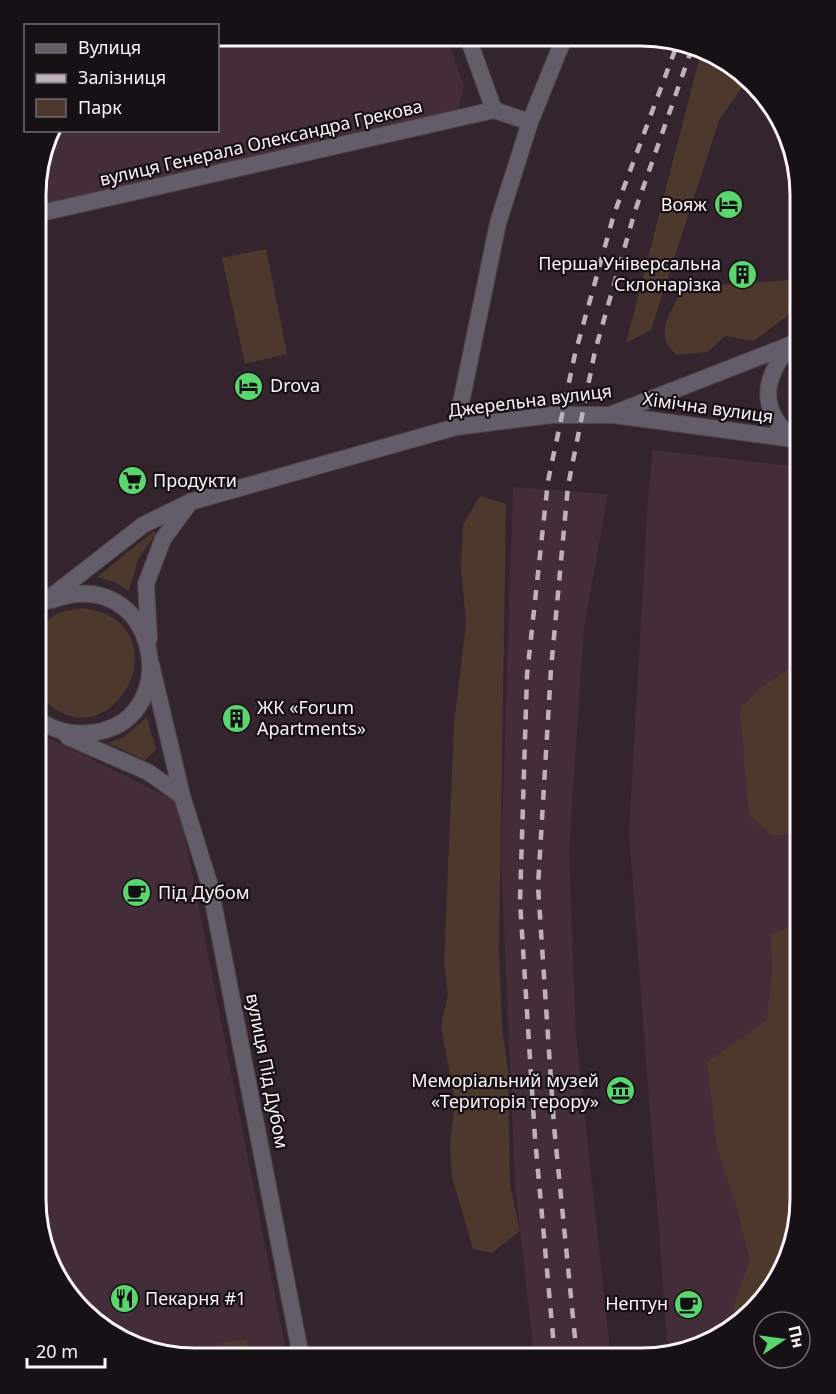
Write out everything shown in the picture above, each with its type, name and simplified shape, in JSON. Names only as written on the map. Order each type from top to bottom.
[{"type":"street","points":[[471,46],[494,110],[530,122]]},
{"type":"street","points":[[456,427],[498,223],[530,122],[561,46]]},
{"type":"street","name":"вулиця Генерала Олександра Грекова","points":[[46,212],[494,110]]},
{"type":"street","name":"Джерельна вулиця","points":[[46,600],[143,525],[190,502],[456,427],[552,415],[610,415],[790,345]]},
{"type":"street","points":[[790,350],[770,376],[768,390],[772,416],[790,433]]},
{"type":"street","name":"Хімічна вулиця","points":[[610,415],[790,439]]},
{"type":"street","points":[[51,729],[79,735],[106,730],[130,715],[146,692],[150,656],[146,584],[163,539],[190,502]]},
{"type":"street","points":[[46,602],[68,593],[95,594],[120,605],[139,624],[150,656]]},
{"type":"street","name":"вулиця Під Дубом","points":[[150,656],[182,796],[210,886],[300,1348]]},
{"type":"street","points":[[46,725],[148,772],[182,796]]},
{"type":"shaded area","points":[[219,46],[449,46],[464,85],[458,112],[46,204],[48,176],[54,147],[61,132],[219,132]]},
{"type":"shaded area","points":[[653,450],[790,466],[789,1209],[787,1228],[774,1265],[759,1289],[746,1304],[715,1328],[667,1345],[629,834],[648,496]]},
{"type":"shaded area","points":[[513,487],[608,494],[584,628],[569,852],[576,1034],[610,1348],[533,1348],[515,1183],[501,860]]},
{"type":"shaded area","points":[[46,736],[178,802],[285,1348],[176,1346],[138,1336],[121,1328],[90,1304],[77,1289],[58,1256],[49,1228],[46,1199]]},
{"type":"green space","points":[[699,59],[715,66],[743,87],[719,120],[651,330],[626,343]]},
{"type":"green space","points":[[266,249],[287,354],[245,364],[222,258]]},
{"type":"green space","points":[[790,280],[790,314],[754,341],[725,336],[708,352],[677,355],[666,340],[665,325],[680,293],[704,286]]},
{"type":"green space","points":[[480,496],[506,504],[499,949],[502,1027],[508,1070],[510,1185],[520,1231],[492,1253],[473,1249],[452,1177],[450,1144],[455,1102],[441,1026],[448,994],[444,964],[454,724],[466,623],[461,567],[463,525]]},
{"type":"green space","points":[[154,531],[156,533],[138,560],[129,591],[114,582],[97,577]]},
{"type":"green space","points":[[82,608],[115,619],[131,639],[135,663],[127,688],[111,707],[89,717],[64,714],[46,699],[46,623],[64,612]]},
{"type":"green space","points":[[790,668],[789,834],[773,836],[749,815],[740,709],[757,691]]},
{"type":"green space","points":[[147,717],[156,750],[145,760],[108,743],[124,737]]},
{"type":"green space","points":[[789,927],[789,1209],[782,1247],[774,1265],[759,1289],[735,1314],[733,1307],[750,1261],[737,1208],[717,1148],[707,1062],[767,1020],[772,975],[771,934]]},
{"type":"green space","points":[[246,1339],[248,1348],[221,1348],[220,1343]]},
{"type":"railway","points":[[554,1348],[535,1138],[520,901],[527,675],[548,481],[575,354],[614,214],[675,51]]},
{"type":"railway","points":[[576,1348],[554,1126],[538,886],[551,669],[568,486],[595,351],[635,211],[689,55]]},
{"type":"place","name":"Вояж","points":[[728,205]]},
{"type":"place","name":"Перша Універсальна Склонарізка","points":[[742,274]]},
{"type":"place","name":"Drova","points":[[249,386]]},
{"type":"place","name":"Продукти","points":[[132,481]]},
{"type":"place","name":"ЖК «Forum Apartments»","points":[[236,718]]},
{"type":"place","name":"Під Дубом","points":[[137,893]]},
{"type":"place","name":"Меморіальний музей «Територія терору»","points":[[620,1091]]},
{"type":"place","name":"Пекарня #1","points":[[124,1299]]},
{"type":"place","name":"Нептун","points":[[689,1304]]}]
